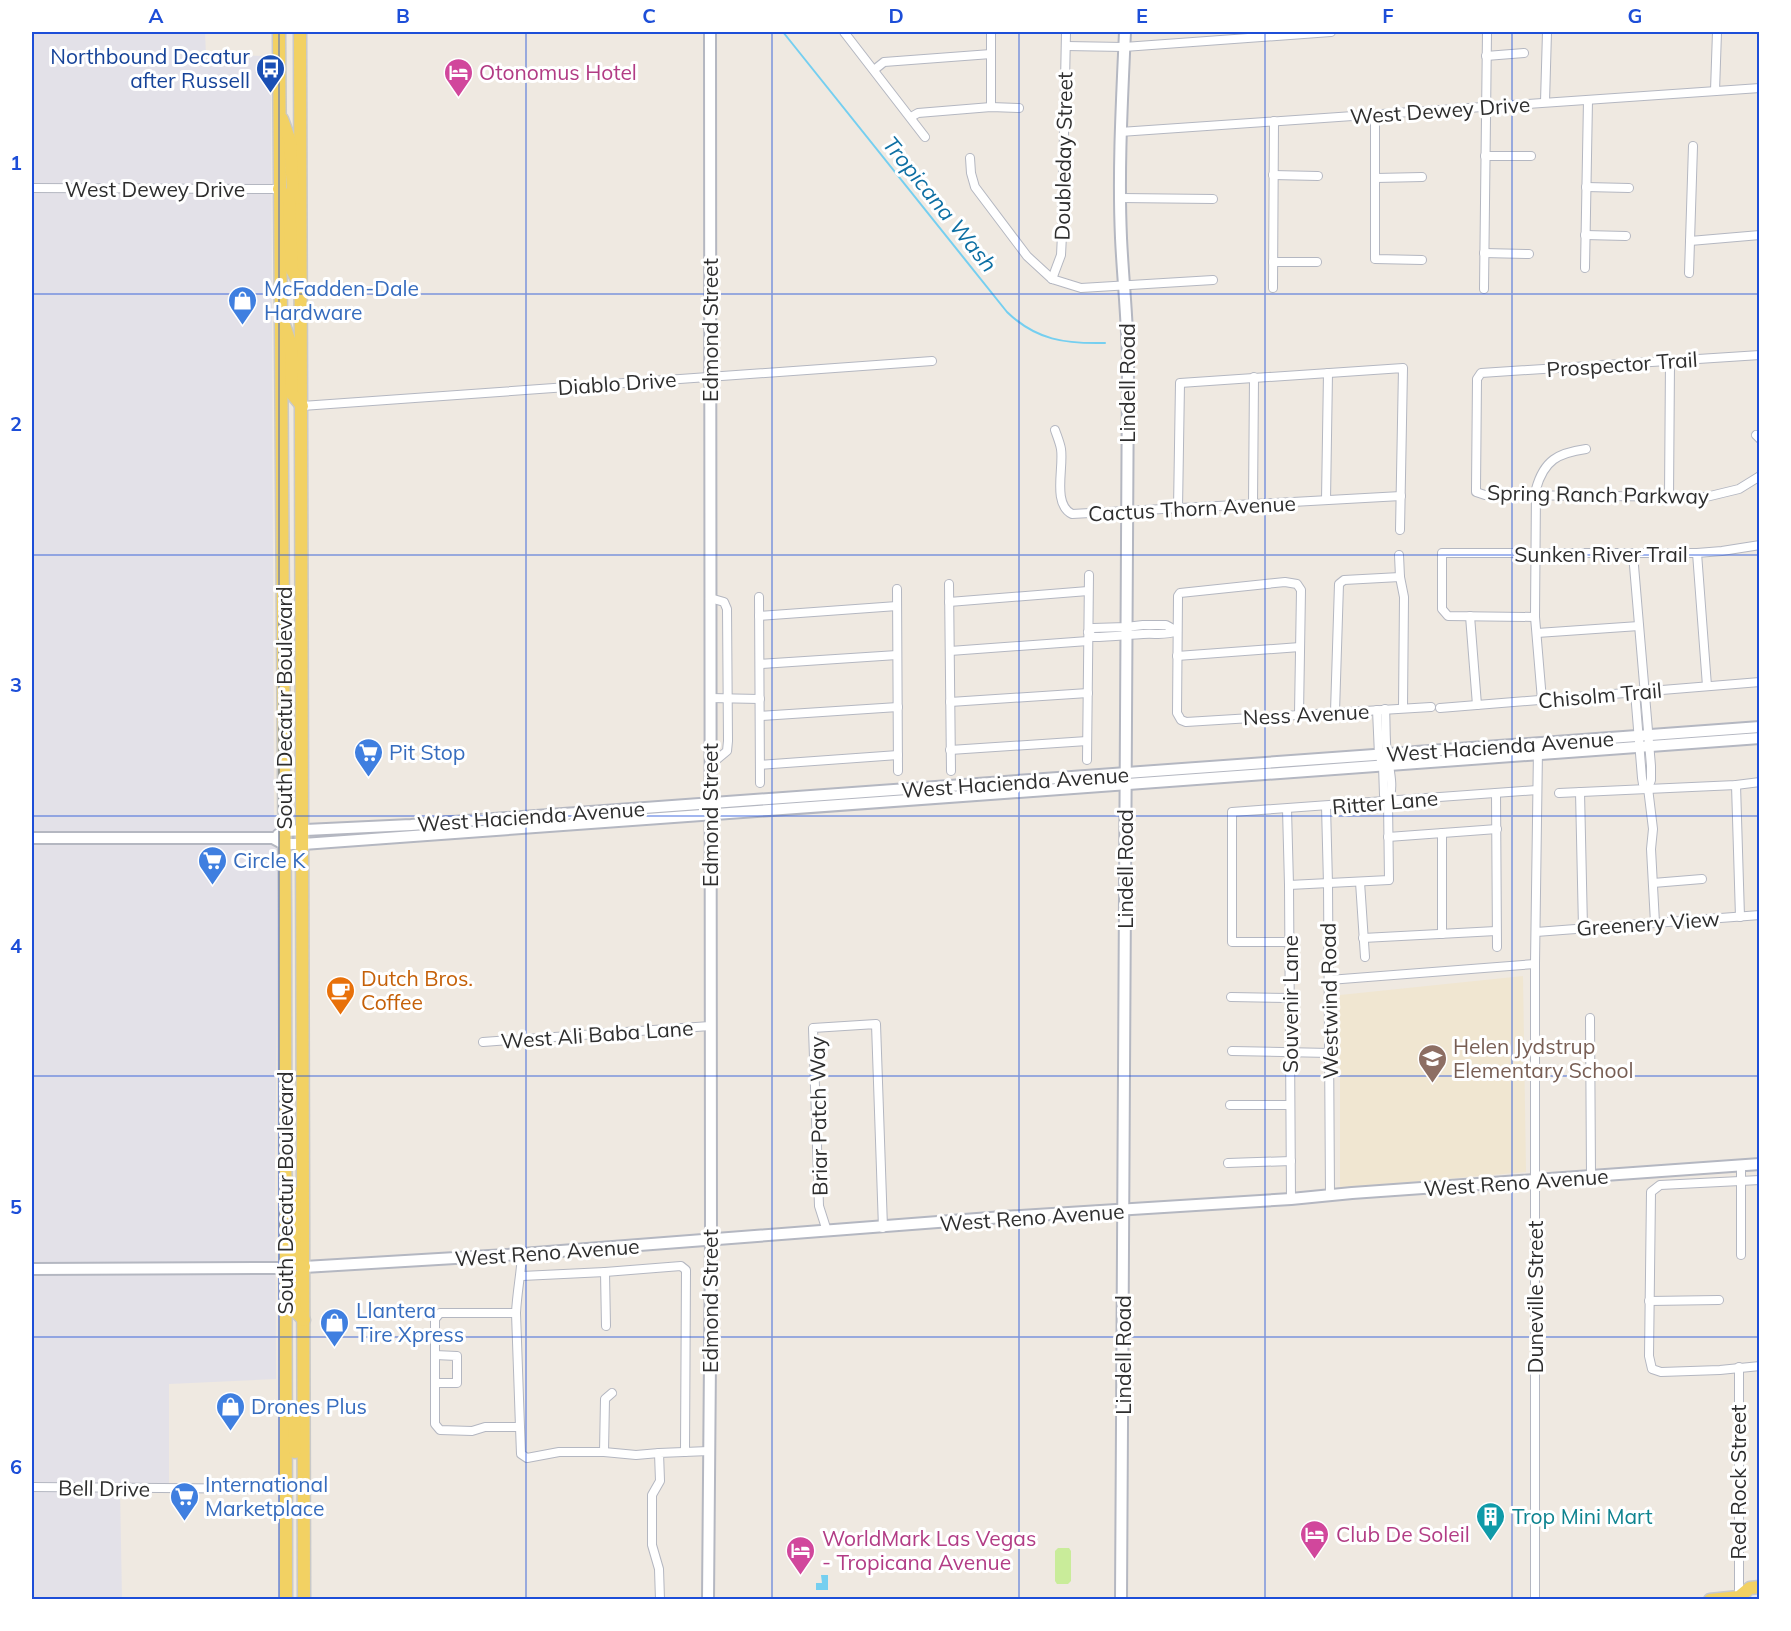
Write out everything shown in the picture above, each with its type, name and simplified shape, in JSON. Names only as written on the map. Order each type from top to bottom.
[{"type":"main road","name":"South Decatur Boulevard","points":[[279,32],[280,838],[285,1177],[286,1599]]},
{"type":"main road","name":"South Decatur Boulevard","points":[[300,32],[304,1599]]},
{"type":"main road","points":[[279,110],[290,141],[293,191],[301,201]]},
{"type":"main road","points":[[279,189],[289,200],[292,270],[301,287]]},
{"type":"main road","points":[[281,315],[291,345],[292,394],[302,406]]},
{"type":"main road","points":[[285,1177],[294,1197],[295,1260],[297,1264],[304,1267]]},
{"type":"main road","points":[[285,1268],[293,1276],[295,1311],[304,1320]]},
{"type":"main road","points":[[286,1407],[294,1421],[296,1479],[303,1490]]},
{"type":"main road","points":[[285,1489],[295,1497],[298,1537],[304,1549]]},
{"type":"main road","points":[[1710,1599],[1740,1598],[1750,1588],[1760,1587]]},
{"type":"street","name":"Edmond Street","points":[[708,1599],[711,1240],[710,32]]},
{"type":"street","points":[[844,32],[925,137]]},
{"type":"street","points":[[991,32],[991,107]]},
{"type":"street","name":"Doubleday Street","points":[[1052,279],[1061,255],[1066,32]]},
{"type":"street","name":"Lindell Road","points":[[1121,1599],[1128,347],[1126,286],[1121,238],[1120,132],[1125,32]]},
{"type":"street","points":[[1066,46],[1124,47],[1238,35],[1331,32]]},
{"type":"street","points":[[1484,289],[1487,32]]},
{"type":"street","points":[[1545,102],[1547,32]]},
{"type":"street","points":[[1715,91],[1717,32]]},
{"type":"street","points":[[874,70],[884,62],[991,54]]},
{"type":"street","points":[[1486,56],[1524,54]]},
{"type":"street","name":"West Dewey Drive","points":[[1120,132],[1760,88]]},
{"type":"street","points":[[1585,268],[1588,100]]},
{"type":"street","points":[[910,117],[918,113],[991,107],[1019,108]]},
{"type":"street","points":[[1375,114],[1375,259],[1422,260]]},
{"type":"street","points":[[1273,288],[1274,121]]},
{"type":"street","points":[[1689,273],[1693,146]]},
{"type":"street","points":[[1485,156],[1531,156]]},
{"type":"street","points":[[970,158],[975,187],[1027,256],[1052,279],[1081,288],[1213,280]]},
{"type":"street","points":[[1273,175],[1318,176]]},
{"type":"street","points":[[1376,178],[1422,177]]},
{"type":"street","points":[[1586,187],[1629,188]]},
{"type":"street","name":"West Dewey Drive","points":[[32,188],[279,189]]},
{"type":"street","points":[[1121,198],[1213,199]]},
{"type":"street","points":[[1585,235],[1626,236]]},
{"type":"street","points":[[1690,240],[1760,235]]},
{"type":"street","points":[[1484,254],[1529,254]]},
{"type":"street","points":[[1273,262],[1317,262]]},
{"type":"street","name":"Prospector Trail","points":[[1477,484],[1478,375],[1760,355]]},
{"type":"street","name":"Diablo Drive","points":[[302,406],[932,361]]},
{"type":"street","points":[[1669,497],[1670,361]]},
{"type":"street","points":[[1178,509],[1180,383],[1403,368],[1400,530]]},
{"type":"street","points":[[1326,500],[1328,373]]},
{"type":"street","points":[[1253,505],[1254,377]]},
{"type":"street","name":"Cactus Thorn Avenue","points":[[1055,430],[1061,449],[1061,498],[1066,511],[1072,514],[1401,496]]},
{"type":"street","points":[[1542,700],[1535,616],[1535,495],[1540,475],[1553,460],[1570,452],[1586,449]]},
{"type":"street","name":"Spring Ranch Parkway","points":[[1477,484],[1476,492],[1480,495],[1706,497],[1726,493],[1752,483],[1760,477]]},
{"type":"street","name":"Sunken River Trail","points":[[1470,616],[1448,616],[1443,612],[1442,553],[1697,553],[1760,545]]},
{"type":"street","points":[[1697,553],[1707,686]]},
{"type":"street","points":[[1633,554],[1638,626],[1639,692],[1644,741],[1642,778],[1643,784],[1648,788],[1653,829],[1651,849],[1655,923]]},
{"type":"street","points":[[1399,555],[1404,597],[1403,708]]},
{"type":"street","points":[[1087,760],[1089,575]]},
{"type":"street","points":[[1335,712],[1340,584],[1344,580],[1400,577]]},
{"type":"street","points":[[1299,714],[1301,591],[1297,584],[1285,582],[1180,593],[1178,596],[1177,656],[1300,647]]},
{"type":"street","points":[[949,584],[951,771]]},
{"type":"street","points":[[897,589],[898,771]]},
{"type":"street","points":[[949,602],[1088,591]]},
{"type":"street","points":[[759,597],[760,783]]},
{"type":"street","points":[[710,598],[724,603],[727,609],[728,698],[727,751],[710,765]]},
{"type":"street","points":[[759,616],[897,606]]},
{"type":"street","points":[[1477,705],[1470,616],[1535,616]]},
{"type":"street","points":[[1088,636],[1093,628],[1126,632],[1143,625],[1166,626],[1177,631]]},
{"type":"street","points":[[1537,633],[1638,626]]},
{"type":"street","points":[[950,651],[1088,636]]},
{"type":"street","points":[[760,664],[897,655]]},
{"type":"street","name":"Ness Avenue","points":[[1177,656],[1177,713],[1181,720],[1186,722],[1435,707]]},
{"type":"street","name":"Chisolm Trail","points":[[1435,707],[1760,682]]},
{"type":"street","points":[[950,702],[1088,693]]},
{"type":"street","points":[[710,698],[760,699]]},
{"type":"street","points":[[760,716],[898,707]]},
{"type":"street","points":[[1289,885],[1389,880],[1388,802],[1384,795],[1381,710]]},
{"type":"street","points":[[710,718],[728,718]]},
{"type":"street","name":"West Hacienda Avenue","points":[[280,838],[303,831],[411,830],[1538,749],[1644,741],[1760,727]]},
{"type":"street","name":"West Hacienda Avenue","points":[[1644,741],[1760,738]]},
{"type":"street","points":[[950,750],[1087,741]]},
{"type":"street","name":"Duneville Street","points":[[1535,1599],[1535,964],[1538,749]]},
{"type":"street","points":[[760,765],[898,755]]},
{"type":"street","points":[[1558,793],[1760,782]]},
{"type":"street","points":[[1736,785],[1740,917]]},
{"type":"street","name":"Ritter Lane","points":[[1289,942],[1232,942],[1232,812],[1537,790]]},
{"type":"street","points":[[1581,792],[1583,928]]},
{"type":"street","points":[[1496,793],[1497,947]]},
{"type":"street","name":"Westwind Road","points":[[1326,806],[1329,884],[1330,1195]]},
{"type":"street","name":"Souvenir Lane","points":[[1287,809],[1291,1199]]},
{"type":"street","points":[[1388,837],[1497,829]]},
{"type":"street","name":"West Hacienda Avenue","points":[[32,838],[280,838],[303,844],[411,830]]},
{"type":"street","points":[[1442,833],[1442,934]]},
{"type":"street","points":[[1653,883],[1702,879]]},
{"type":"street","points":[[1360,882],[1365,957]]},
{"type":"street","name":"Greenery View","points":[[1536,932],[1760,915]]},
{"type":"street","points":[[1363,938],[1496,931]]},
{"type":"street","points":[[1329,980],[1535,964]]},
{"type":"street","points":[[1231,997],[1290,998]]},
{"type":"street","points":[[1590,1018],[1591,1177]]},
{"type":"street","name":"Briar Patch Way","points":[[827,1231],[819,1206],[813,1028],[876,1024],[883,1228]]},
{"type":"street","name":"West Ali Baba Lane","points":[[483,1042],[710,1026]]},
{"type":"street","points":[[1232,1051],[1330,1053]]},
{"type":"street","points":[[1230,1105],[1290,1105]]},
{"type":"street","points":[[1228,1163],[1291,1161]]},
{"type":"street","name":"West Reno Avenue","points":[[304,1267],[522,1254],[1003,1217],[1291,1199],[1760,1164]]},
{"type":"street","points":[[1741,1255],[1742,1166]]},
{"type":"street","points":[[1760,1180],[1660,1185],[1651,1192],[1649,1301],[1649,1356],[1652,1369],[1661,1372],[1709,1371],[1760,1366]]},
{"type":"street","points":[[522,1254],[522,1276],[517,1284],[516,1313],[521,1455],[527,1458],[559,1452],[636,1455],[709,1451]]},
{"type":"street","points":[[522,1276],[681,1266],[686,1270],[685,1452]]},
{"type":"street","points":[[32,1269],[285,1268]]},
{"type":"street","points":[[605,1272],[606,1326]]},
{"type":"street","points":[[1649,1301],[1719,1300]]},
{"type":"street","points":[[516,1313],[440,1313],[435,1319],[435,1425],[440,1430],[472,1431],[485,1427],[520,1427]]},
{"type":"street","points":[[435,1355],[457,1356],[458,1383],[435,1383]]},
{"type":"street","name":"Red Rock Street","points":[[1738,1367],[1740,1598]]},
{"type":"street","points":[[604,1452],[605,1399],[612,1393]]},
{"type":"street","points":[[659,1453],[660,1481],[652,1495],[652,1545],[659,1569],[660,1599]]},
{"type":"street","name":"Bell Drive","points":[[32,1487],[285,1489]]},
{"type":"shaded area","points":[[32,32],[205,32],[206,55],[271,56],[274,819],[279,860],[275,1161],[276,1379],[169,1384],[169,1488],[120,1488],[122,1599],[32,1600]]},
{"type":"shaded area","name":"Helen Jydstrup Elementary School","points":[[1523,976],[1526,1172],[1340,1188],[1340,995]]},
{"type":"green space","points":[[1058,1548],[1069,1548],[1071,1551],[1071,1581],[1068,1584],[1057,1584],[1055,1581],[1055,1551]]},
{"type":"water","points":[[821,1575],[828,1575],[828,1590],[816,1590],[816,1583],[822,1583]]},
{"type":"waterway","name":"Tropicana Wash","points":[[783,32],[1007,312],[1029,329],[1052,338],[1077,343],[1105,343]]},
{"type":"place","name":"Northbound Decatur after Russell","points":[[271,94]]},
{"type":"place","name":"Otonomus Hotel","points":[[458,98]]},
{"type":"place","name":"McFadden-Dale Hardware","points":[[243,326]]},
{"type":"place","name":"Pit Stop","points":[[368,778]]},
{"type":"place","name":"Circle K","points":[[212,886]]},
{"type":"place","name":"Dutch Bros. Coffee","points":[[340,1016]]},
{"type":"place","name":"Helen Jydstrup Elementary School","points":[[1432,1084]]},
{"type":"place","name":"Llantera Tire Xpress","points":[[335,1348]]},
{"type":"place","name":"Drones Plus","points":[[230,1432]]},
{"type":"place","name":"International Marketplace","points":[[184,1522]]},
{"type":"place","name":"Trop Mini Mart","points":[[1491,1542]]},
{"type":"place","name":"Club De Soleil","points":[[1315,1560]]},
{"type":"place","name":"WorldMark Las Vegas - Tropicana Avenue","points":[[801,1576]]}]
